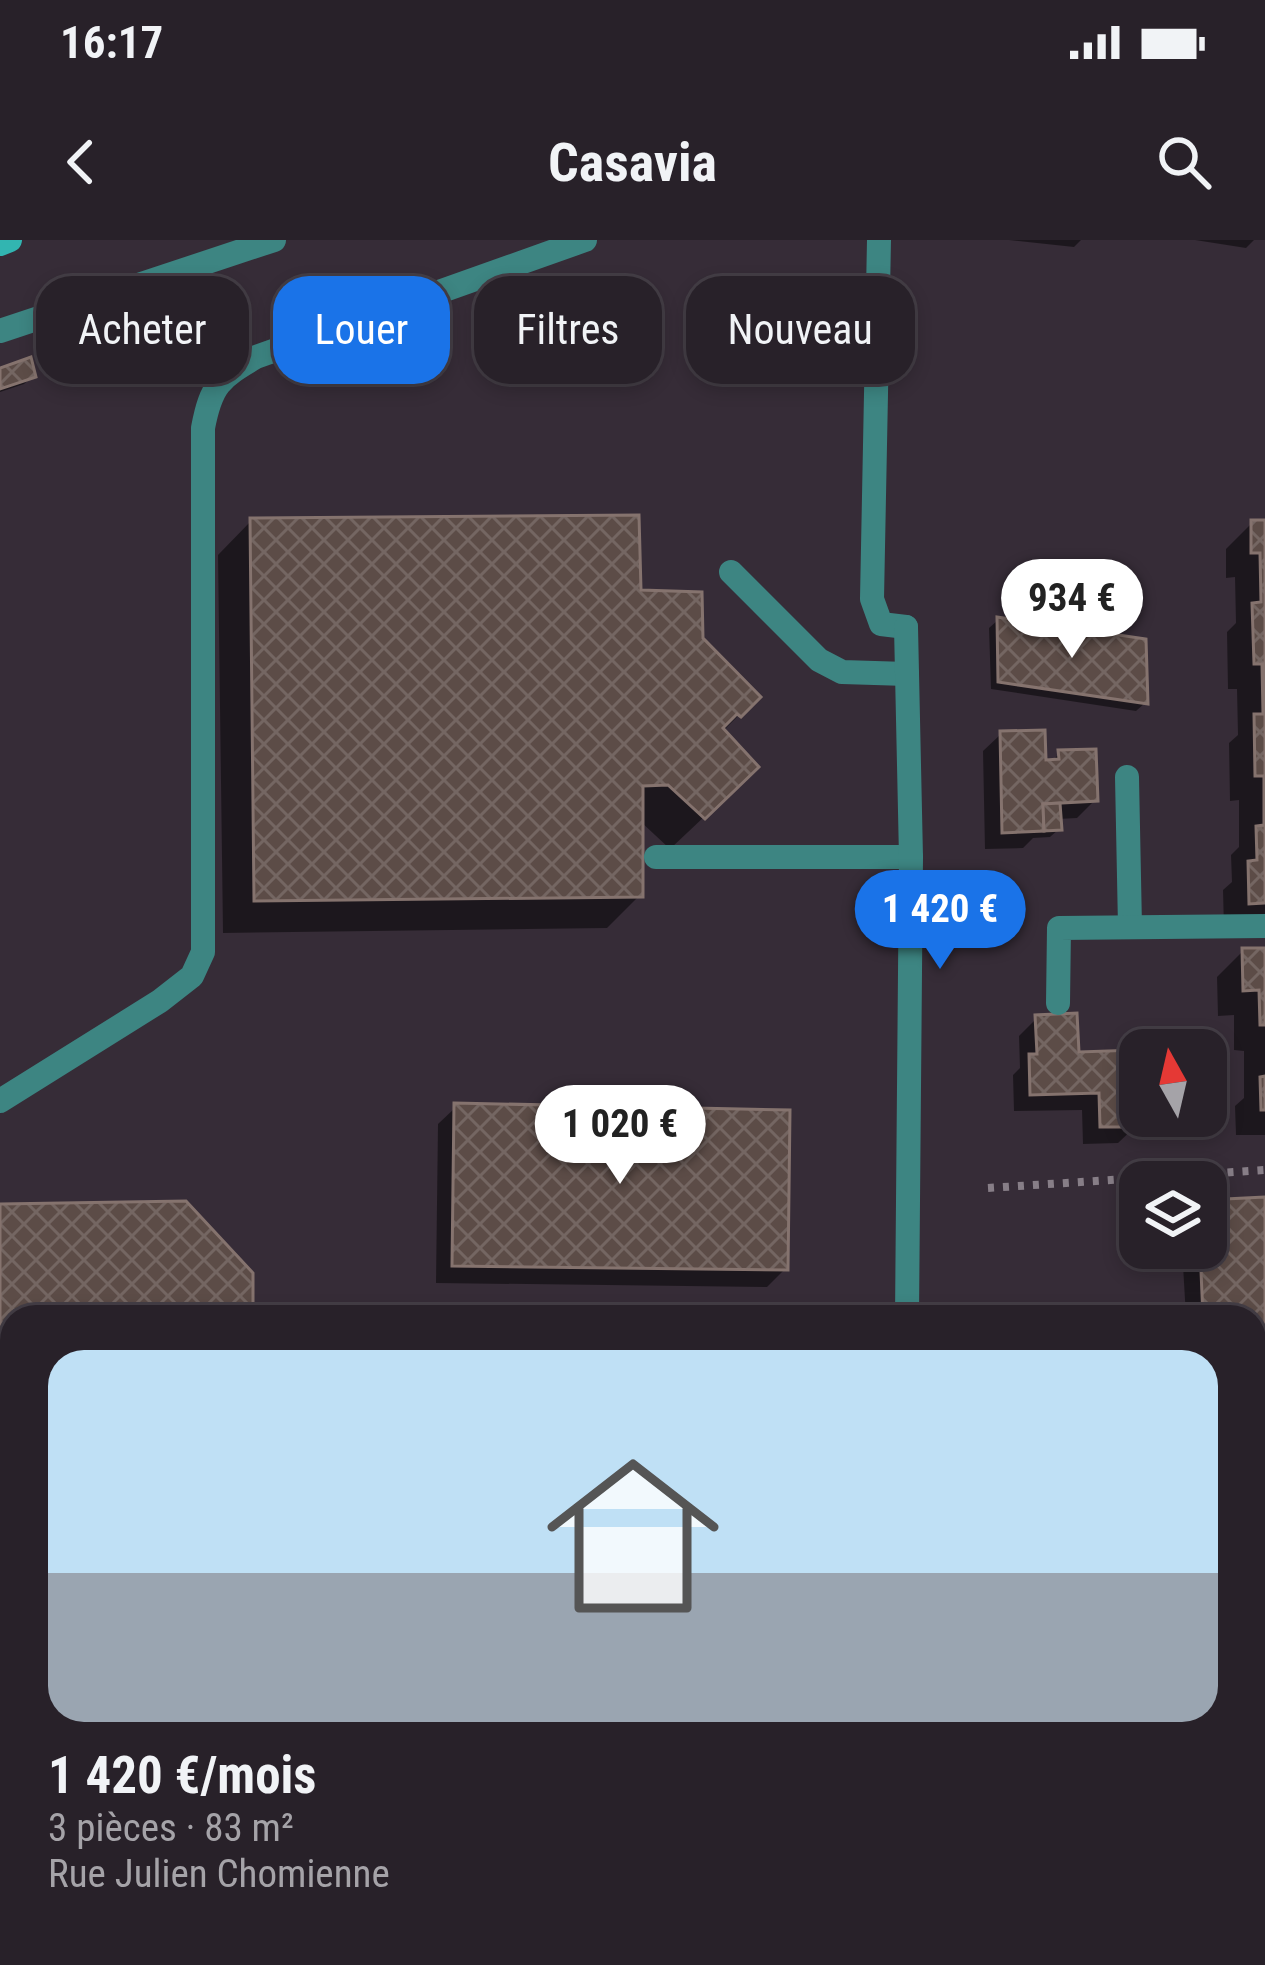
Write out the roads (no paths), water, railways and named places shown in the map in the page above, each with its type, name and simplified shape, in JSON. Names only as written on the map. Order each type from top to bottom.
[{"type":"main road","points":[[0,244],[10,240]]},
{"type":"street","points":[[0,331],[274,240]]},
{"type":"street","points":[[0,1100],[160,1001],[192,976],[202,952],[203,428],[208,396],[224,376],[256,357],[585,240]]},
{"type":"street","points":[[879,240],[872,599],[881,624],[906,627],[911,857],[907,1305]]},
{"type":"street","points":[[730,572],[819,660],[842,672],[907,674]]},
{"type":"street","points":[[1127,777],[1130,927]]},
{"type":"street","points":[[656,857],[911,857]]},
{"type":"street","points":[[1058,1004],[1059,928],[1265,926]]}]
